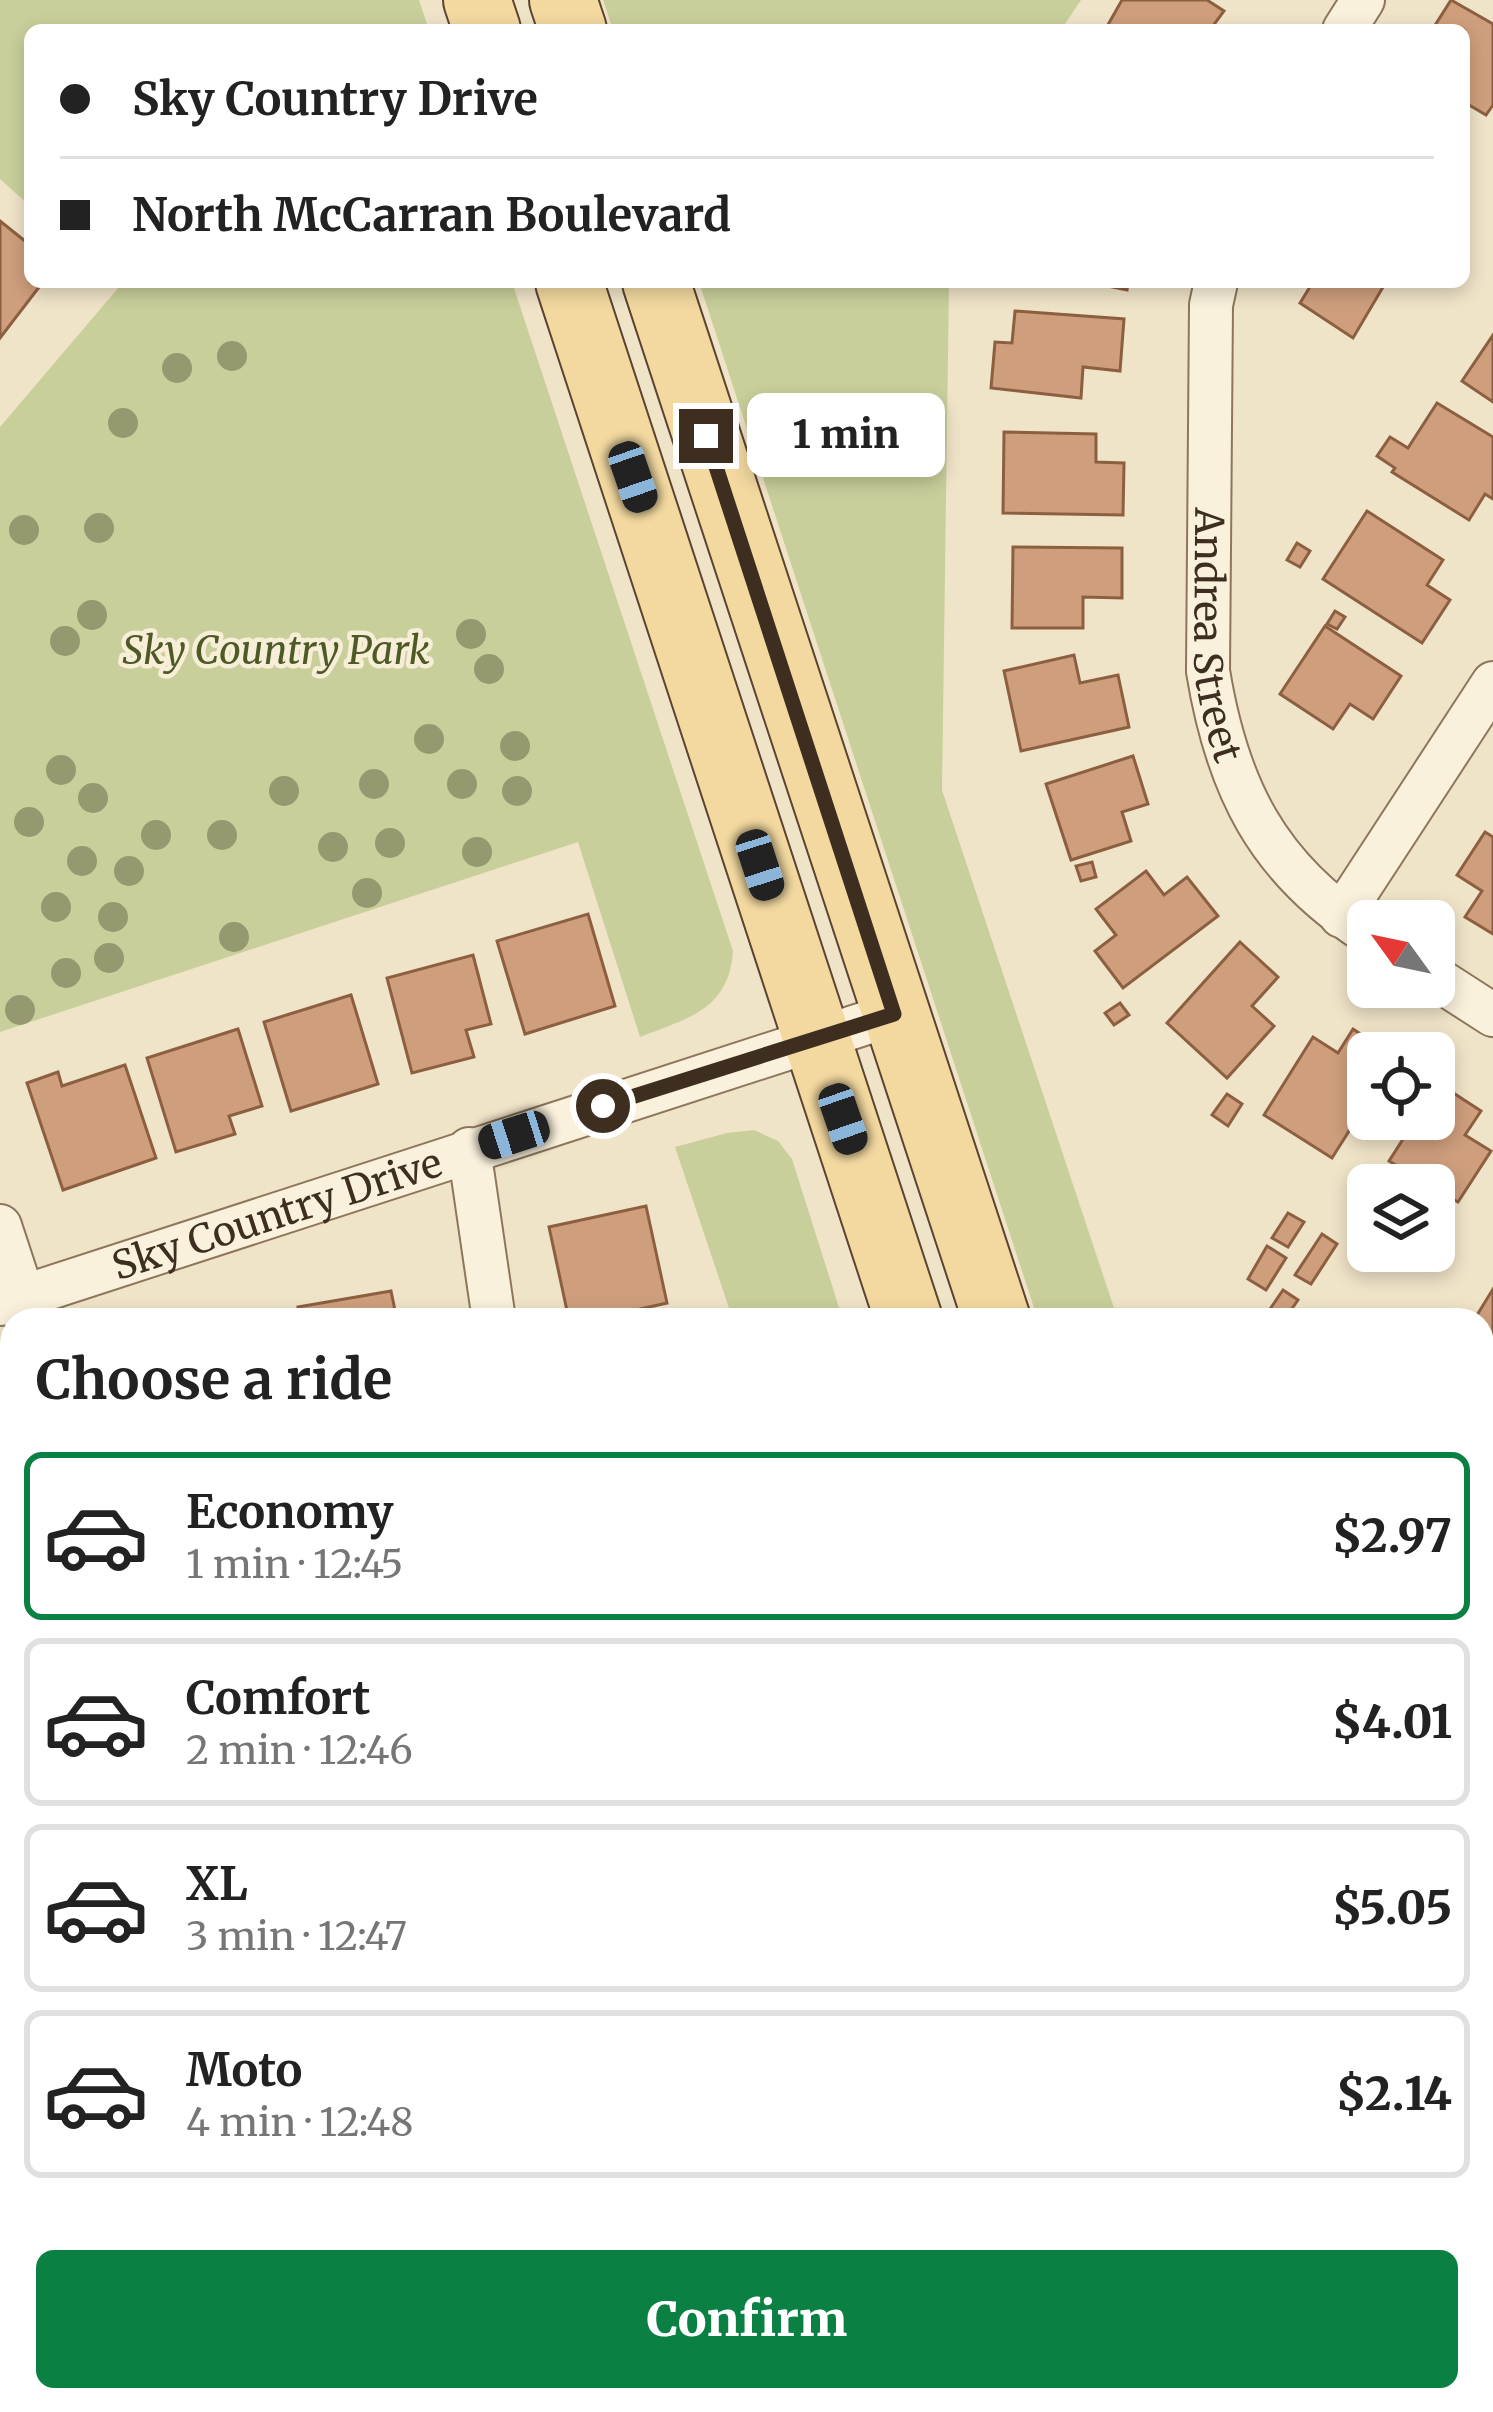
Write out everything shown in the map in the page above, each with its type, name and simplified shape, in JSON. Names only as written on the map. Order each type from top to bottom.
[{"type":"main road","points":[[571,288],[905,1308]]},
{"type":"main road","points":[[658,288],[993,1308]]},
{"type":"street","name":"Andrea Street","points":[[1215,288],[1208,671],[1217,728],[1234,780],[1264,834],[1306,885],[1347,918]]},
{"type":"street","points":[[1369,900],[1493,683]]},
{"type":"street","points":[[1455,990],[1493,1015]]},
{"type":"street","name":"Sky Country Drive","points":[[16,1307],[469,1149],[894,1014]]},
{"type":"street","points":[[469,1149],[492,1308]]},
{"type":"street","points":[[0,1226],[16,1307]]},
{"type":"green space","points":[[0,0],[419,0],[427,24],[24,24],[24,201],[0,179]]},
{"type":"green space","points":[[603,0],[1081,0],[1065,24],[611,24]]},
{"type":"green space","name":"Sky Country Park","points":[[118,288],[514,288],[733,951],[724,987],[703,1009],[640,1037],[578,842],[0,1032],[0,427]]},
{"type":"green space","points":[[701,288],[949,288],[942,790],[1114,1308],[1034,1308]]},
{"type":"green space","points":[[754,1130],[778,1141],[792,1159],[839,1308],[729,1308],[675,1147]]},
{"type":"building","points":[[1122,0],[1207,0],[1224,11],[1214,24],[1108,24]]},
{"type":"building","points":[[1451,0],[1493,24],[1493,105],[1486,115],[1470,106],[1470,24],[1436,24]]},
{"type":"building","points":[[0,221],[24,240],[24,288],[38,288],[0,338]]},
{"type":"building","points":[[1309,288],[1382,288],[1353,338],[1300,303]]},
{"type":"building","points":[[1015,311],[1124,319],[1120,371],[1083,367],[1081,398],[991,388],[995,342],[1012,343]]},
{"type":"building","points":[[1493,335],[1493,402],[1462,381]]},
{"type":"building","points":[[1437,403],[1493,437],[1493,499],[1485,494],[1469,520],[1392,472],[1395,468],[1377,456],[1390,437],[1408,448]]},
{"type":"building","points":[[1004,432],[1096,434],[1096,462],[1124,463],[1123,515],[1003,513]]},
{"type":"building","points":[[1367,511],[1443,560],[1427,585],[1450,600],[1422,643],[1323,579]]},
{"type":"building","points":[[1297,543],[1310,551],[1300,567],[1287,560]]},
{"type":"building","points":[[1013,547],[1122,548],[1122,598],[1083,597],[1083,628],[1012,628]]},
{"type":"building","points":[[1335,611],[1345,617],[1337,629],[1327,624]]},
{"type":"building","points":[[1325,626],[1401,676],[1373,719],[1350,704],[1333,729],[1280,694]]},
{"type":"building","points":[[1074,655],[1080,683],[1118,675],[1129,727],[1021,751],[1004,671]]},
{"type":"building","points":[[1133,756],[1148,804],[1122,812],[1131,841],[1071,860],[1046,784]]},
{"type":"building","points":[[1485,832],[1493,837],[1493,934],[1465,917],[1482,891],[1457,875]]},
{"type":"building","points":[[1092,862],[1096,877],[1081,881],[1076,866]]},
{"type":"building","points":[[1146,871],[1164,895],[1187,877],[1218,916],[1123,988],[1095,951],[1116,935],[1096,909]]},
{"type":"building","points":[[588,914],[615,1006],[525,1034],[497,941]]},
{"type":"building","points":[[1240,942],[1278,977],[1252,1006],[1274,1026],[1227,1078],[1167,1023]]},
{"type":"building","points":[[473,955],[491,1024],[466,1030],[474,1057],[412,1073],[387,978]]},
{"type":"building","points":[[351,995],[378,1084],[291,1111],[264,1022]]},
{"type":"building","points":[[1120,1003],[1129,1015],[1114,1025],[1105,1013]]},
{"type":"building","points":[[238,1029],[262,1106],[229,1116],[235,1134],[176,1152],[147,1058]]},
{"type":"building","points":[[1313,1037],[1338,1053],[1347,1039],[1347,1134],[1332,1158],[1264,1115]]},
{"type":"building","points":[[125,1065],[156,1158],[63,1190],[27,1083],[58,1072],[62,1086]]},
{"type":"building","points":[[1227,1094],[1242,1104],[1228,1126],[1212,1115]]},
{"type":"building","points":[[1455,1094],[1481,1111],[1465,1135],[1491,1151],[1458,1202],[1455,1164],[1389,1161],[1402,1140],[1455,1140]]},
{"type":"building","points":[[646,1206],[667,1303],[645,1308],[566,1308],[549,1227]]},
{"type":"building","points":[[1288,1213],[1304,1222],[1288,1247],[1272,1238]]},
{"type":"building","points":[[1322,1234],[1337,1244],[1311,1284],[1295,1275]]},
{"type":"building","points":[[1267,1246],[1286,1258],[1266,1290],[1248,1279]]},
{"type":"building","points":[[1493,1289],[1493,1308],[1481,1308]]},
{"type":"building","points":[[1283,1290],[1298,1300],[1292,1308],[1271,1308]]},
{"type":"building","points":[[391,1291],[395,1308],[298,1308]]},
{"type":"route","points":[[603,1106],[894,1014],[706,436]]}]
